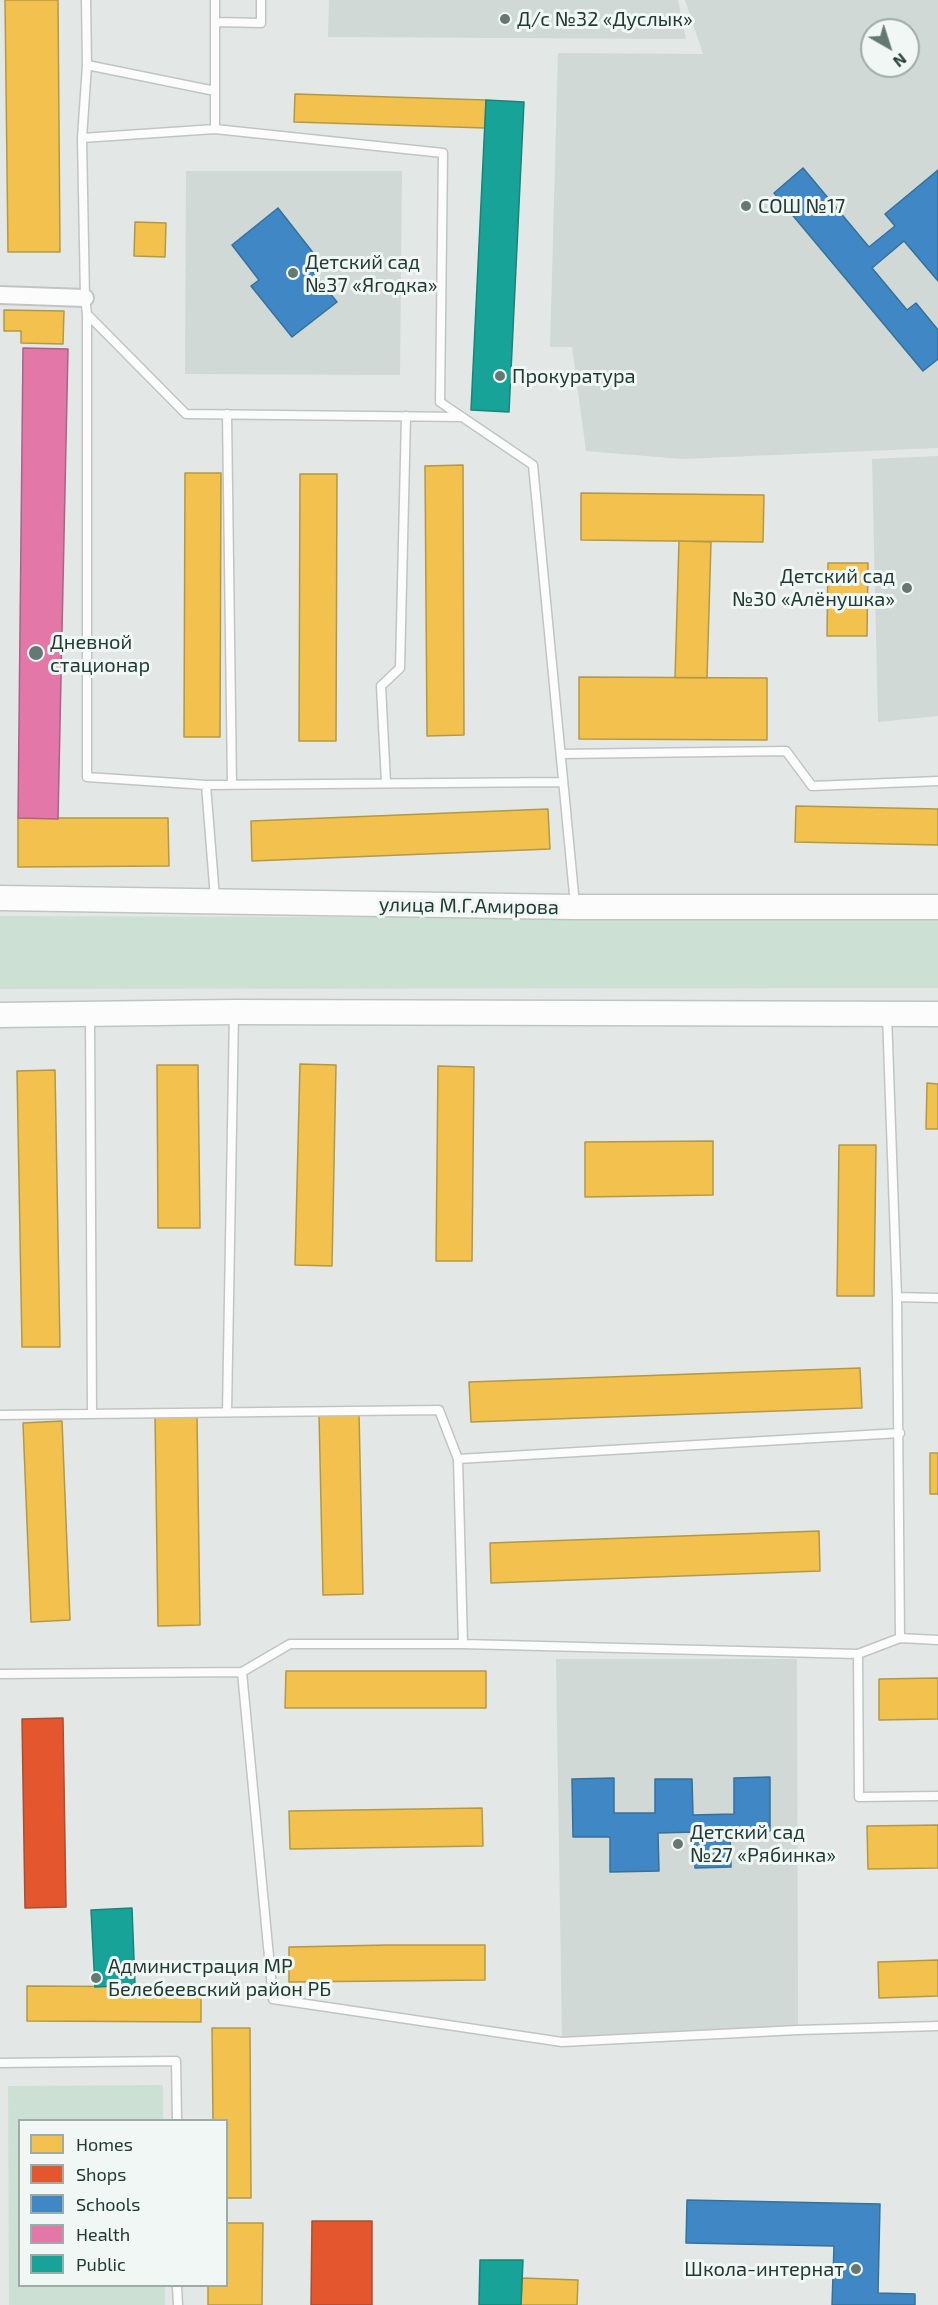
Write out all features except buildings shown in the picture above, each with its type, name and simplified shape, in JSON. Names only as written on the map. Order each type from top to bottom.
[{"type":"street","points":[[0,295],[86,306]]},
{"type":"street","name":"улица М.Г.Амирова","points":[[0,898],[575,907],[938,907]]},
{"type":"street","points":[[0,1015],[234,1012],[938,1014]]},
{"type":"lane","points":[[86,0],[87,65],[82,138],[86,306],[87,777],[206,785],[563,782]]},
{"type":"lane","points":[[215,0],[215,129]]},
{"type":"lane","points":[[215,22],[261,23],[261,0]]},
{"type":"lane","points":[[87,65],[215,91]]},
{"type":"lane","points":[[82,138],[215,129],[443,153],[440,402],[533,465],[575,907]]},
{"type":"lane","points":[[86,306],[186,414],[462,417]]},
{"type":"lane","points":[[227,414],[232,785]]},
{"type":"lane","points":[[386,783],[381,686],[400,668],[406,416]]},
{"type":"lane","points":[[561,754],[786,751],[812,786],[938,781]]},
{"type":"lane","points":[[206,785],[215,901]]},
{"type":"lane","points":[[227,1412],[234,1012]]},
{"type":"lane","points":[[887,1013],[900,1433],[900,1638]]},
{"type":"lane","points":[[90,1014],[92,1414]]},
{"type":"lane","points":[[897,1297],[938,1298]]},
{"type":"lane","points":[[0,1415],[439,1410],[458,1459],[463,1644]]},
{"type":"lane","points":[[458,1459],[900,1433]]},
{"type":"lane","points":[[0,1674],[242,1672],[290,1644],[463,1644],[858,1654],[900,1638],[938,1640]]},
{"type":"lane","points":[[858,1654],[859,1797],[938,1796]]},
{"type":"lane","points":[[242,1672],[273,2000],[562,2042],[798,2030],[938,2026]]},
{"type":"lane","points":[[0,2063],[176,2061],[177,2119]]},
{"type":"lane","points":[[177,2287],[178,2305]]},
{"type":"shaded area","name":"Д/с №32 «Дуслык»","points":[[329,0],[678,0],[686,39],[328,37]]},
{"type":"shaded area","name":"СОШ №17","points":[[685,0],[938,0],[938,448],[682,459],[586,451],[572,347],[550,347],[558,53],[703,54]]},
{"type":"shaded area","name":"Детский сад №37 «Ягодка»","points":[[186,171],[402,171],[400,375],[185,374]]},
{"type":"shaded area","name":"Детский сад №30 «Алёнушка»","points":[[938,456],[938,716],[878,722],[872,459]]},
{"type":"shaded area","name":"Детский сад №27 «Рябинка»","points":[[556,1659],[797,1659],[798,2030],[562,2042]]},
{"type":"green space","points":[[0,916],[938,919],[938,988],[0,989]]},
{"type":"green space","points":[[163,2085],[163,2119],[18,2119],[18,2287],[165,2287],[165,2305],[9,2305],[8,2086]]},
{"type":"place","name":"Д/с №32 «Дуслык»","points":[[505,19]]},
{"type":"place","name":"СОШ №17","points":[[746,206]]},
{"type":"place","name":"Детский сад №37 «Ягодка»","points":[[293,273]]},
{"type":"place","name":"Прокуратура","points":[[500,376]]},
{"type":"place","name":"Детский сад №30 «Алёнушка»","points":[[907,588]]},
{"type":"place","name":"Дневной стационар","points":[[36,653]]},
{"type":"place","name":"Детский сад №27 «Рябинка»","points":[[678,1844]]},
{"type":"place","name":"Администрация МР Белебеевский район РБ","points":[[96,1978]]},
{"type":"place","name":"Школа-интернат","points":[[856,2269]]}]
